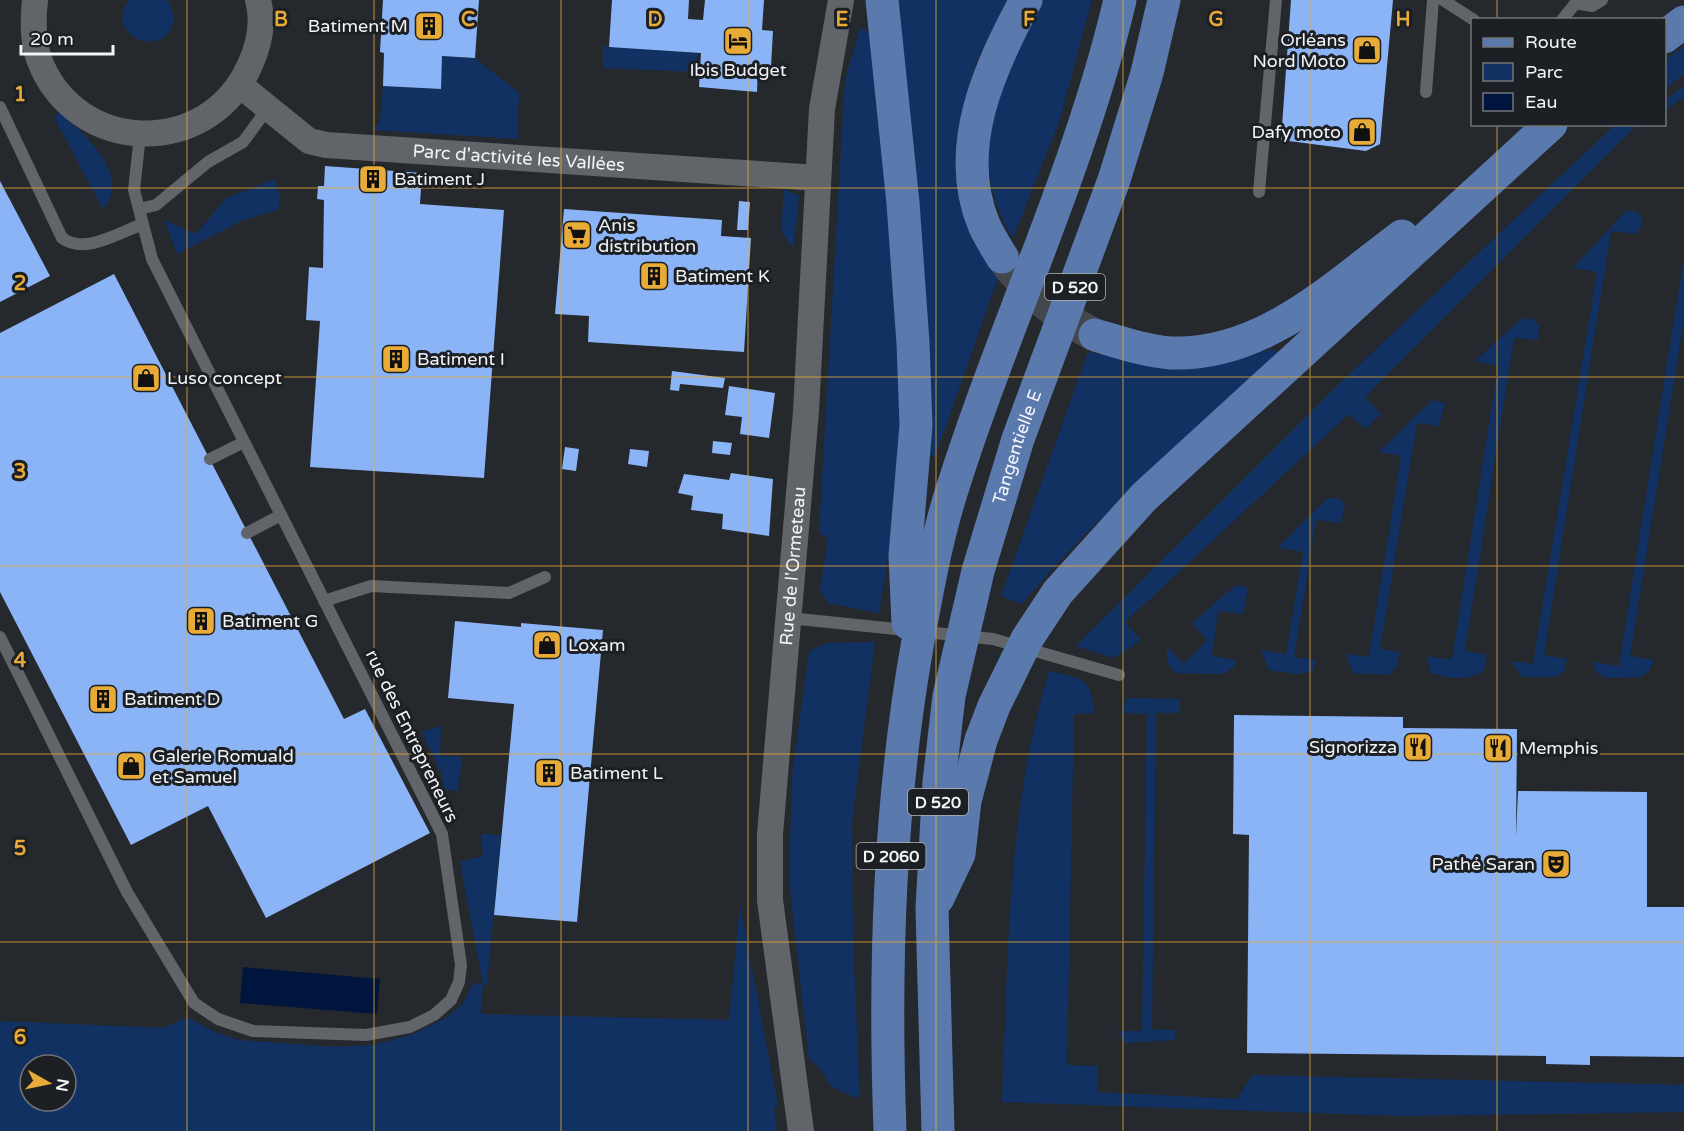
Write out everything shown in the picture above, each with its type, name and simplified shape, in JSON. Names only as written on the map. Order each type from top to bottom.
[{"type":"main road","points":[[882,0],[902,191],[913,343],[919,559]]},
{"type":"main road","points":[[1002,257],[984,224],[975,190],[973,148],[982,92],[998,51],[1026,0]]},
{"type":"main road","name":"D 520","points":[[919,559],[951,494],[982,399],[1037,259],[1104,71],[1120,0]]},
{"type":"main road","name":"Tangentielle E","points":[[938,1131],[934,1059],[932,908],[939,782],[949,696],[978,571],[1018,439],[1114,180],[1147,73],[1164,0]]},
{"type":"main road","points":[[1666,36],[1684,22]]},
{"type":"main road","points":[[1095,335],[1132,346],[1169,352],[1207,352],[1250,341],[1293,317],[1548,126]]},
{"type":"main road","points":[[932,908],[959,854],[965,801],[981,740],[994,705],[1027,639],[1058,592],[1144,497],[1549,126]]},
{"type":"main road","name":"D 2060","points":[[889,1117],[888,913],[896,793],[910,685],[919,559]]},
{"type":"street","points":[[35,0],[32,25],[38,58],[54,88],[78,112],[107,128],[140,135],[179,131],[213,113],[241,86],[257,50],[261,11],[258,0]]},
{"type":"street","name":"Rue de l'Ormeteau","points":[[801,1131],[770,900],[770,834],[806,411],[822,109],[841,0]]},
{"type":"street","name":"Parc d'activité les Vallées","points":[[241,86],[309,141],[326,145],[818,178]]},
{"type":"lane","points":[[1259,192],[1276,0]]},
{"type":"lane","points":[[1426,92],[1433,0]]},
{"type":"lane","points":[[1443,0],[1471,18]]},
{"type":"lane","points":[[1564,18],[1576,2],[1592,6],[1602,0]]},
{"type":"lane","points":[[0,107],[62,238],[70,244],[81,247],[143,224]]},
{"type":"lane","points":[[139,209],[156,205],[208,162],[243,142],[268,108]]},
{"type":"lane","name":"rue des Entrepreneurs","points":[[0,637],[127,892],[194,1003],[218,1020],[253,1030],[366,1035],[410,1027],[434,1015],[451,1000],[459,982],[461,965],[442,834],[152,259],[134,190],[140,135]]},
{"type":"lane","points":[[210,459],[244,442]]},
{"type":"lane","points":[[247,532],[281,515]]},
{"type":"lane","points":[[324,601],[371,586],[509,593],[545,577]]},
{"type":"lane","points":[[789,618],[993,639],[1119,675]]},
{"type":"green space","points":[[129,0],[167,0],[172,11],[173,23],[167,34],[159,40],[148,41],[138,39],[129,33],[124,24],[123,13]]},
{"type":"green space","points":[[899,0],[1007,0],[976,63],[963,108],[957,150],[984,255],[999,275],[935,457],[929,455]]},
{"type":"green space","points":[[1040,0],[1092,0],[1059,122],[1013,238],[1004,223],[992,188],[987,150],[990,113],[995,96]]},
{"type":"green space","points":[[860,28],[871,33],[898,298],[901,418],[889,552],[879,613],[828,603],[820,591],[828,539],[819,532],[845,80]]},
{"type":"green space","points":[[603,46],[697,53],[696,72],[603,68]]},
{"type":"green space","points":[[1684,46],[1684,74],[1666,88],[1666,59]]},
{"type":"green space","points":[[442,56],[475,58],[519,93],[517,139],[374,130],[380,120],[383,86],[440,89]]},
{"type":"green space","points":[[1684,86],[1684,97],[1666,109],[1666,99]]},
{"type":"green space","points":[[60,112],[92,144],[102,156],[109,170],[112,183],[111,196],[103,209],[54,117]]},
{"type":"green space","points":[[1614,126],[1636,126],[1365,397],[1381,414],[1365,429],[1349,414],[1125,622],[1141,640],[1114,658],[1076,646],[1343,380]]},
{"type":"green space","points":[[274,179],[280,195],[278,210],[243,220],[177,254],[164,220],[196,234],[225,199]]},
{"type":"green space","points":[[784,189],[799,196],[794,248],[781,232]]},
{"type":"green space","points":[[1627,210],[1637,212],[1642,218],[1642,226],[1636,234],[1611,231],[1544,655],[1567,659],[1564,672],[1554,677],[1522,677],[1511,661],[1533,664],[1597,272],[1573,268]]},
{"type":"green space","points":[[1684,257],[1684,318],[1630,656],[1654,660],[1649,671],[1641,677],[1606,678],[1597,673],[1592,662],[1619,666]]},
{"type":"green space","points":[[1522,318],[1533,319],[1539,326],[1538,340],[1514,338],[1465,651],[1487,655],[1484,671],[1464,678],[1443,676],[1430,672],[1427,657],[1452,659],[1498,366],[1475,361]]},
{"type":"green space","points":[[1274,349],[1281,357],[1114,506],[1051,570],[1022,604],[1001,596],[1088,352],[1162,367],[1212,365]]},
{"type":"green space","points":[[1432,400],[1445,403],[1439,426],[1417,423],[1380,649],[1400,652],[1396,668],[1388,675],[1353,673],[1346,654],[1369,657],[1401,456],[1379,452]]},
{"type":"green space","points":[[1328,498],[1340,499],[1345,505],[1341,523],[1316,520],[1294,657],[1316,660],[1313,671],[1298,674],[1269,670],[1261,650],[1286,654],[1303,552],[1278,547]]},
{"type":"green space","points":[[1236,585],[1248,588],[1243,614],[1218,611],[1212,656],[1236,660],[1234,667],[1224,674],[1175,673],[1167,662],[1167,647],[1184,664],[1207,640],[1192,623]]},
{"type":"green space","points":[[875,642],[852,822],[853,943],[860,1099],[831,1087],[820,1068],[809,1059],[789,879],[792,776],[809,651],[827,643]]},
{"type":"green space","points":[[1049,671],[1083,682],[1091,693],[1093,701],[1093,713],[1074,714],[1067,1065],[1098,1066],[1097,1092],[1237,1099],[1252,1075],[1684,1085],[1684,1112],[1401,1116],[1002,1102],[1008,939],[1017,831],[1035,724]]},
{"type":"green space","points":[[1127,698],[1180,699],[1180,713],[1156,713],[1152,1029],[1176,1030],[1174,1040],[1124,1043],[1117,1031],[1142,1031],[1147,714],[1121,713]]},
{"type":"green space","points":[[441,726],[440,755],[462,757],[458,791],[445,790],[442,775],[422,732]]},
{"type":"green space","points":[[481,834],[501,835],[487,985],[483,985],[481,1014],[729,1020],[740,905],[778,1106],[774,1107],[777,1131],[0,1131],[0,1021],[165,1028],[187,1017],[213,1031],[239,1040],[335,1047],[373,1045],[411,1035],[441,1021],[462,1005],[473,983],[483,984],[460,862],[483,856]]},
{"type":"water","points":[[243,967],[380,979],[377,1014],[240,1003]]},
{"type":"building","name":"Batiment M","points":[[383,0],[479,0],[475,58],[442,56],[441,89],[383,86],[384,53],[380,52]]},
{"type":"building","points":[[612,0],[689,0],[688,19],[703,20],[705,0],[764,0],[762,30],[773,31],[771,67],[758,66],[757,92],[699,87],[701,53],[609,47]]},
{"type":"building","points":[[1291,0],[1393,0],[1380,144],[1366,151],[1281,140]]},
{"type":"building","name":"Batiment I","points":[[325,166],[422,173],[420,204],[504,210],[484,478],[310,467],[320,321],[306,320],[309,267],[323,268],[324,200],[317,199],[318,186],[324,186]]},
{"type":"building","points":[[0,181],[50,276],[0,302]]},
{"type":"building","points":[[739,201],[750,202],[748,230],[737,230]]},
{"type":"building","name":"Batiment K","points":[[564,209],[722,220],[721,236],[751,238],[744,352],[588,342],[589,316],[555,314]]},
{"type":"building","name":"Batiment G","points":[[114,274],[344,719],[365,709],[430,833],[266,918],[208,806],[131,845],[0,592],[0,333]]},
{"type":"building","points":[[672,371],[725,378],[723,388],[680,384],[679,391],[670,390]]},
{"type":"building","points":[[729,386],[775,393],[769,438],[740,434],[742,417],[725,415]]},
{"type":"building","points":[[713,441],[732,443],[730,455],[712,453]]},
{"type":"building","points":[[565,447],[579,449],[576,471],[562,469]]},
{"type":"building","points":[[630,449],[649,451],[647,467],[628,464]]},
{"type":"building","points":[[731,473],[773,479],[769,536],[722,529],[723,514],[691,510],[693,496],[678,493],[684,474],[729,480]]},
{"type":"building","name":"Batiment L","points":[[455,621],[521,627],[521,623],[603,630],[577,922],[494,915],[514,704],[448,698]]},
{"type":"building","points":[[1234,715],[1403,717],[1403,728],[1517,729],[1516,837],[1518,791],[1647,792],[1647,907],[1684,907],[1684,1057],[1590,1056],[1590,1065],[1546,1064],[1546,1056],[1247,1053],[1249,835],[1233,834]]},
{"type":"tunnel","points":[[1002,257],[1032,292],[1068,320],[1095,335]]},
{"type":"place","name":"Batiment M","points":[[429,26]]},
{"type":"place","name":"Ibis Budget","points":[[738,41]]},
{"type":"place","name":"Orléans Nord Moto","points":[[1367,50]]},
{"type":"place","name":"Dafy moto","points":[[1362,132]]},
{"type":"place","name":"Batiment J","points":[[373,179]]},
{"type":"place","name":"Anis distribution","points":[[577,235]]},
{"type":"place","name":"Batiment K","points":[[654,276]]},
{"type":"place","name":"Batiment I","points":[[396,359]]},
{"type":"place","name":"Luso concept","points":[[146,378]]},
{"type":"place","name":"Batiment G","points":[[201,621]]},
{"type":"place","name":"Loxam","points":[[547,645]]},
{"type":"place","name":"Batiment D","points":[[103,699]]},
{"type":"place","name":"Signorizza","points":[[1418,747]]},
{"type":"place","name":"Memphis","points":[[1498,748]]},
{"type":"place","name":"Galerie Romuald et Samuel","points":[[131,766]]},
{"type":"place","name":"Batiment L","points":[[549,773]]},
{"type":"place","name":"Pathé Saran","points":[[1556,864]]}]
